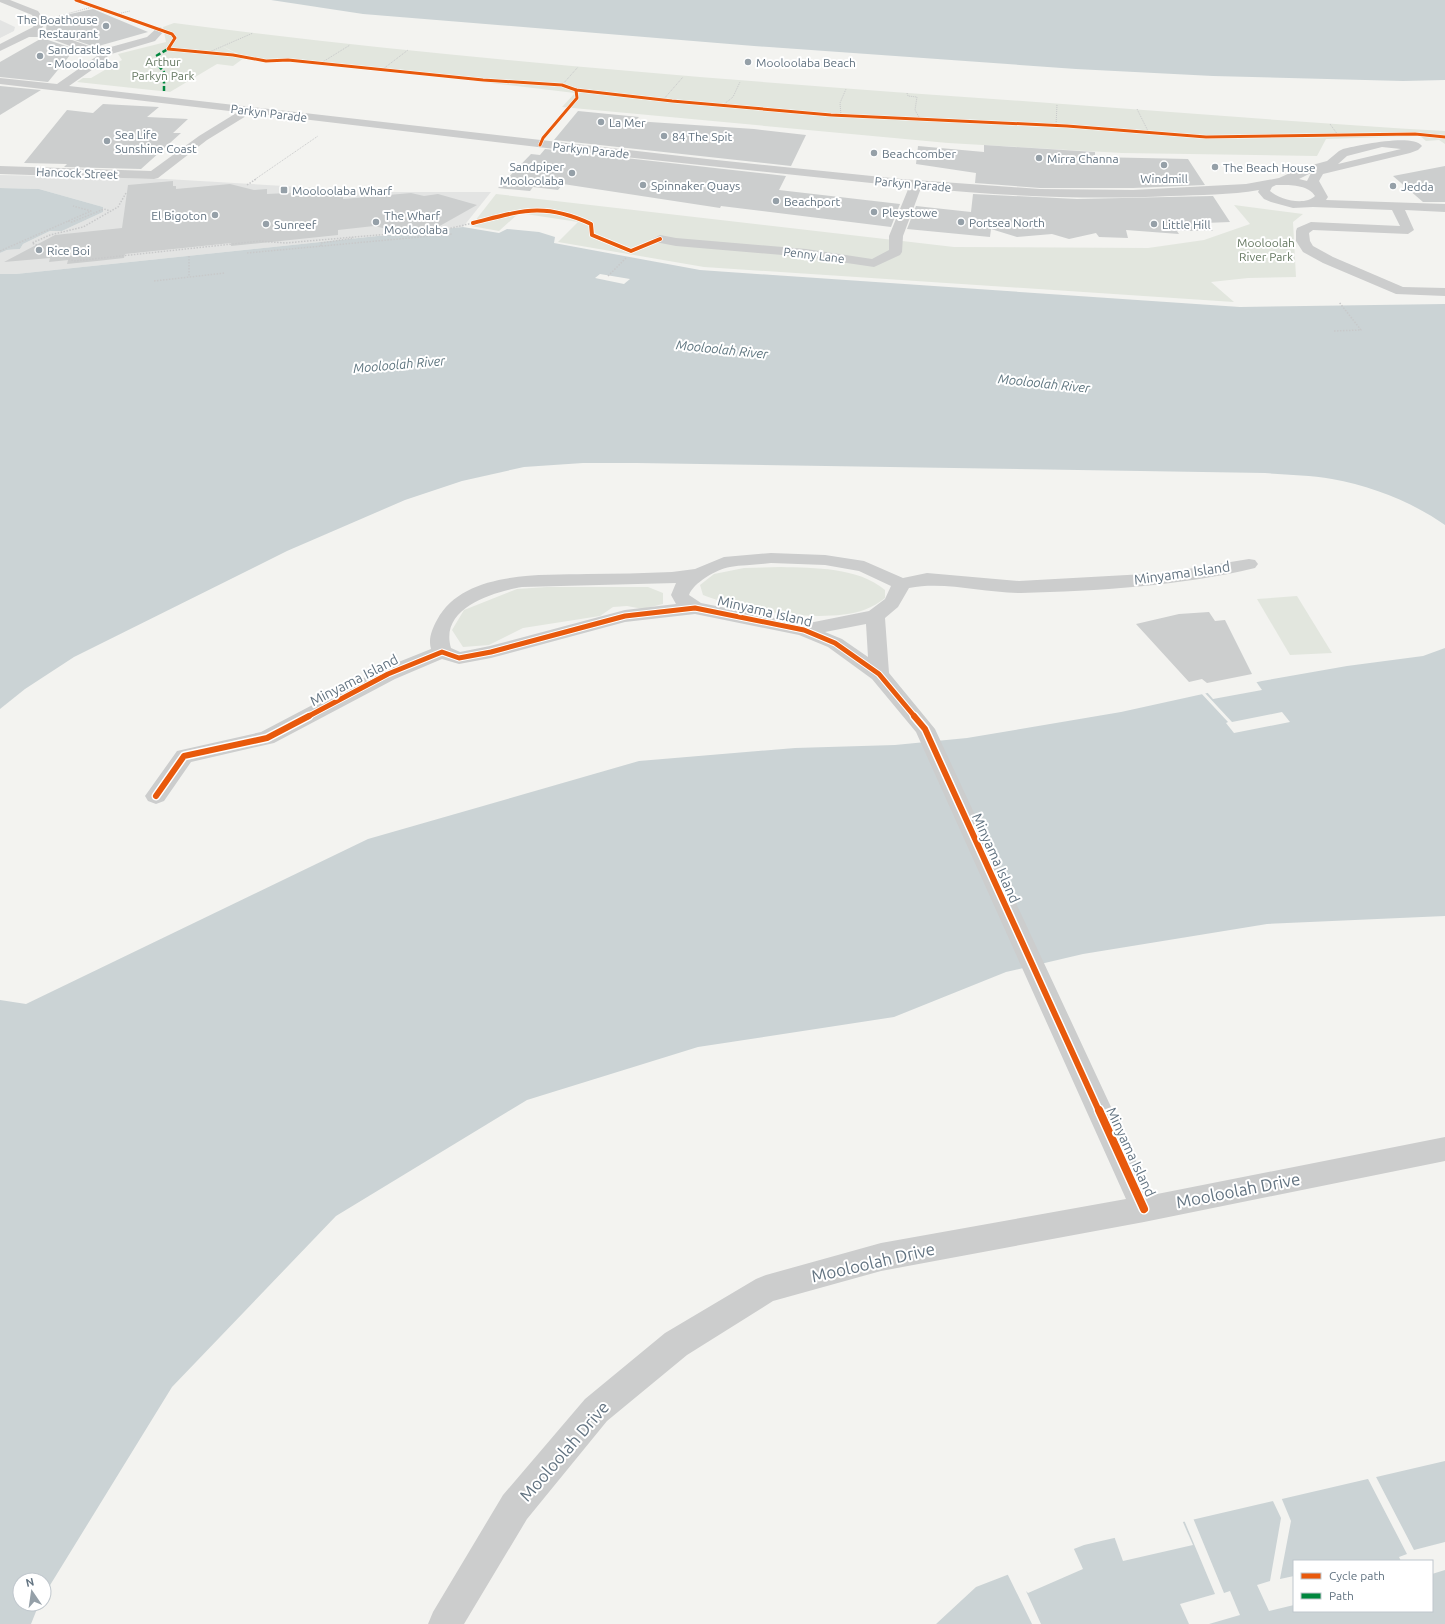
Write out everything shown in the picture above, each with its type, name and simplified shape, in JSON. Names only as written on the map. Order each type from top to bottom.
[{"type":"street","points":[[0,48],[39,28],[41,22],[39,16],[33,12],[2,1]]},
{"type":"street","points":[[26,23],[28,27],[26,34]]},
{"type":"street","points":[[26,34],[47,34],[102,53],[151,39],[160,30]]},
{"type":"street","points":[[59,88],[102,58],[102,53]]},
{"type":"street","name":"Parkyn Parade","points":[[0,81],[540,145],[916,185],[990,191],[1056,193],[1247,195],[1292,204],[1310,203]]},
{"type":"street","name":"Hancock Street","points":[[0,170],[154,176],[203,138],[248,110]]},
{"type":"street","points":[[1275,200],[1264,192],[1264,187],[1292,178],[1305,171],[1331,164],[1340,155],[1382,144],[1416,146],[1406,151],[1318,172],[1314,176],[1313,181],[1321,198],[1310,203]]},
{"type":"street","points":[[1273,183],[1301,183],[1348,201],[1395,207]]},
{"type":"street","name":"Parkyn Parade","points":[[1160,193],[1273,183]]},
{"type":"street","name":"Penny Lane","points":[[660,240],[806,253],[874,263],[895,252],[896,236],[916,185]]},
{"type":"street","points":[[1310,203],[1445,208]]},
{"type":"street","points":[[1395,207],[1408,230],[1311,226],[1302,231],[1303,241],[1308,249],[1328,260],[1401,291],[1445,292]]},
{"type":"street","name":"Minyama Island","points":[[695,608],[683,601],[680,595],[683,586],[700,574],[724,562],[771,558],[825,560],[864,566],[901,584],[927,579],[1020,587],[1163,579],[1249,564]]},
{"type":"street","name":"Minyama Island","points":[[700,574],[672,578],[522,581],[503,584],[462,601],[443,624],[438,645],[442,652],[459,658],[491,652],[564,631],[625,616],[695,608],[804,630],[835,643],[879,674],[925,729],[1044,994],[1144,1209]]},
{"type":"street","name":"Minyama Island","points":[[804,630],[875,616],[888,607],[898,597],[901,584]]},
{"type":"street","points":[[875,616],[879,674]]},
{"type":"street","name":"Minyama Island","points":[[156,796],[184,756],[267,738],[388,674],[442,652]]},
{"type":"street","name":"Mooloolah Drive","points":[[446,1624],[515,1507],[596,1410],[676,1344],[766,1289],[881,1257],[1144,1209],[1445,1149]]},
{"type":"path","points":[[81,1],[103,8]]},
{"type":"path","points":[[54,17],[96,6]]},
{"type":"path","points":[[110,11],[160,30]]},
{"type":"path","points":[[117,14],[130,11]]},
{"type":"path","points":[[204,52],[253,33]]},
{"type":"path","points":[[318,63],[350,45]]},
{"type":"path","points":[[384,69],[408,50]]},
{"type":"path","points":[[204,52],[220,54]]},
{"type":"path","points":[[318,63],[329,64]]},
{"type":"path","points":[[559,85],[578,67]]},
{"type":"path","points":[[376,68],[391,70]]},
{"type":"path","points":[[663,100],[683,77]]},
{"type":"path","points":[[723,106],[726,101],[733,97],[740,82]]},
{"type":"path","points":[[559,85],[576,90],[723,106],[841,115],[1056,126],[1213,137]]},
{"type":"path","points":[[841,115],[840,103],[846,89]]},
{"type":"path","points":[[576,90],[577,98]]},
{"type":"path","points":[[908,93],[908,96],[917,97],[915,110],[920,119]]},
{"type":"path","points":[[1056,126],[1057,104]]},
{"type":"path","points":[[1137,109],[1146,124],[1149,133]]},
{"type":"path","points":[[1330,124],[1338,136]]},
{"type":"path","points":[[247,184],[323,132]]},
{"type":"path","points":[[126,193],[118,207],[83,227],[50,235],[32,243],[74,261],[260,241],[286,243],[447,229],[481,222]]},
{"type":"path","points":[[0,251],[91,211],[73,206]]},
{"type":"path","points":[[68,221],[72,222],[104,209],[111,211]]},
{"type":"path","points":[[247,253],[452,234]]},
{"type":"path","points":[[321,246],[321,243],[354,238]]},
{"type":"path","points":[[188,256],[189,276]]},
{"type":"path","points":[[608,276],[626,258]]},
{"type":"path","points":[[154,281],[225,273]]},
{"type":"path","points":[[1334,331],[1361,330],[1339,302]]},
{"type":"shaded area","points":[[0,20],[15,27],[14,31],[0,38]]},
{"type":"shaded area","name":"The Wharf Mooloolaba","points":[[0,175],[166,179],[385,192],[491,192],[463,227],[16,274],[0,274],[0,253],[7,250],[20,249],[23,244],[50,231],[62,231],[103,212],[103,207],[39,189],[0,188]]},
{"type":"green space","name":"Arthur Parkyn Park","points":[[174,23],[389,48],[604,69],[1291,121],[1445,131],[1445,144],[1439,140],[1426,141],[1420,136],[1326,139],[1317,156],[1122,153],[948,143],[562,107],[575,93],[388,71],[246,58],[218,44],[244,58],[233,66],[217,64],[170,92],[77,82],[83,78],[91,78],[122,60],[118,54],[166,42],[163,27]]},
{"type":"green space","name":"Mooloolah River Park","points":[[496,194],[954,247],[1148,248],[1204,240],[1250,224],[1234,205],[1303,214],[1293,222],[1296,277],[1248,278],[1211,282],[1234,302],[704,267],[558,242],[578,222],[519,213],[499,231],[471,226]]},
{"type":"green space","points":[[781,567],[835,570],[849,573],[874,582],[885,590],[885,598],[867,609],[847,614],[806,616],[783,614],[719,601],[703,595],[700,585],[714,574],[744,568]]},
{"type":"green space","points":[[547,587],[648,587],[663,593],[663,604],[643,609],[627,606],[613,607],[600,616],[523,628],[489,645],[463,647],[452,630],[464,610],[517,589]]},
{"type":"green space","points":[[1297,596],[1332,653],[1290,655],[1257,599]]},
{"type":"water","points":[[271,0],[1445,0],[1445,80],[1403,81],[1213,76],[1076,69],[754,46],[363,14]]},
{"type":"water","points":[[0,188],[39,189],[103,207],[103,212],[62,231],[50,231],[23,244],[20,249],[7,250],[0,253]]},
{"type":"water","name":"Mooloolah River","points":[[463,227],[499,233],[507,229],[539,232],[555,237],[554,243],[700,270],[1240,307],[1445,304],[1445,525],[1405,502],[1362,486],[1324,478],[1265,473],[637,463],[583,463],[524,467],[462,481],[405,500],[287,551],[74,657],[25,689],[0,709],[0,274],[16,274]]},
{"type":"water","points":[[1445,648],[1445,916],[1267,924],[1083,954],[1006,972],[894,1017],[698,1047],[527,1100],[336,1216],[172,1387],[52,1582],[52,1572],[12,1572],[12,1612],[36,1612],[31,1624],[0,1624],[0,1000],[26,1004],[368,839],[639,761],[795,748],[895,745],[967,738],[1121,712],[1262,681],[1347,666],[1423,656]]},
{"type":"water","points":[[1445,1461],[1445,1624],[936,1624],[976,1587],[1084,1545]]},
{"type":"pier","points":[[600,274],[630,279],[624,284],[595,278]]},
{"type":"pier","points":[[1255,680],[1262,690],[1213,699],[1206,691]]},
{"type":"pier","points":[[1200,692],[1204,692],[1232,722],[1282,712],[1290,722],[1234,733],[1226,723],[1228,722]]},
{"type":"pier","points":[[1375,1475],[1414,1550],[1445,1542],[1445,1570],[1433,1574],[1433,1560],[1400,1560],[1399,1557],[1407,1554],[1367,1477]]},
{"type":"pier","points":[[1281,1497],[1291,1521],[1280,1579],[1293,1576],[1293,1605],[1269,1611],[1257,1585],[1270,1581],[1281,1518],[1272,1499]]},
{"type":"pier","points":[[1193,1518],[1224,1593],[1230,1591],[1240,1615],[1209,1624],[1189,1624],[1180,1604],[1215,1594],[1184,1520]]},
{"type":"pier","points":[[1182,1520],[1193,1545],[1123,1561],[1114,1536]]},
{"type":"pier","points":[[1073,1547],[1083,1569],[1028,1593],[1026,1591],[1041,1624],[1032,1624],[1007,1573]]},
{"type":"building","points":[[93,9],[148,32],[95,47],[46,30],[47,19]]},
{"type":"building","name":"Sandcastles - Mooloolaba","points":[[42,38],[75,49],[48,82],[0,77],[0,62]]},
{"type":"building","points":[[0,86],[41,90],[0,115]]},
{"type":"building","name":"Sea Life Sunshine Coast","points":[[103,104],[159,107],[147,117],[188,119],[173,133],[181,133],[141,169],[64,167],[67,164],[24,163],[67,110],[93,113]]},
{"type":"building","points":[[578,111],[639,117],[635,121],[754,129],[806,135],[791,166],[554,140]]},
{"type":"building","points":[[984,145],[1095,152],[1095,157],[1188,159],[1205,185],[1133,188],[1040,188],[975,183],[976,173],[916,164],[918,146],[984,152]]},
{"type":"building","points":[[545,149],[786,176],[779,190],[900,204],[891,227],[721,206],[720,208],[563,184],[558,190],[533,187],[530,191],[498,188],[531,154],[540,155]]},
{"type":"building","points":[[1445,166],[1445,202],[1423,202],[1393,176]]},
{"type":"building","name":"The Wharf Mooloolaba","points":[[173,181],[173,186],[176,186],[176,189],[230,184],[254,190],[267,189],[267,194],[307,192],[307,196],[343,193],[343,199],[411,193],[424,196],[438,194],[477,205],[429,232],[417,229],[409,234],[374,226],[338,230],[338,235],[231,246],[231,243],[125,254],[124,258],[67,264],[68,260],[49,262],[50,258],[4,262],[55,235],[122,228],[128,185]]},
{"type":"building","points":[[973,194],[1077,199],[1213,196],[1230,222],[1205,223],[1213,231],[1177,231],[1179,234],[1126,230],[1128,238],[1099,237],[1096,233],[1069,239],[1052,234],[1017,237],[991,229],[990,237],[907,229],[916,206],[971,212]]},
{"type":"building","points":[[1209,612],[1215,621],[1225,620],[1252,674],[1207,683],[1202,679],[1189,682],[1136,624],[1179,614]]},
{"type":"marked path","points":[[164,91],[164,72],[158,65],[156,56],[168,49]]},
{"type":"cycle path","points":[[76,0],[172,34],[175,38],[168,49],[233,55],[266,61],[288,60],[483,80],[562,85],[576,90],[672,101],[831,115],[1067,126],[1206,137],[1415,134],[1445,137]]},
{"type":"cycle path","points":[[540,145],[543,138],[577,98],[576,90]]},
{"type":"cycle path","points":[[473,223],[506,214],[533,209],[559,212],[584,221],[591,224],[592,235],[631,251],[660,239]]},
{"type":"cycle path","points":[[156,796],[184,756],[267,738],[388,674],[442,652],[459,658],[491,652],[564,631],[625,616],[695,608],[804,630],[835,643],[879,674],[925,729],[1144,1209]]},
{"type":"place","name":"The Boathouse Restaurant","points":[[106,26]]},
{"type":"place","name":"Sandcastles - Mooloolaba","points":[[40,56]]},
{"type":"place","name":"Mooloolaba Beach","points":[[748,62]]},
{"type":"place","name":"La Mer","points":[[601,122]]},
{"type":"place","name":"84 The Spit","points":[[664,136]]},
{"type":"place","name":"Sea Life Sunshine Coast","points":[[107,141]]},
{"type":"place","name":"Beachcomber","points":[[874,153]]},
{"type":"place","name":"Mirra Channa","points":[[1039,158]]},
{"type":"place","name":"Windmill","points":[[1164,165]]},
{"type":"place","name":"The Beach House","points":[[1215,167]]},
{"type":"place","name":"Sandpiper Mooloolaba","points":[[572,173]]},
{"type":"place","name":"Spinnaker Quays","points":[[643,185]]},
{"type":"place","name":"Jedda","points":[[1393,186]]},
{"type":"place","name":"Mooloolaba Wharf","points":[[284,190]]},
{"type":"place","name":"Beachport","points":[[776,201]]},
{"type":"place","name":"Pleystowe","points":[[874,212]]},
{"type":"place","name":"El Bigoton","points":[[215,215]]},
{"type":"place","name":"The Wharf Mooloolaba","points":[[376,222]]},
{"type":"place","name":"Portsea North","points":[[961,222]]},
{"type":"place","name":"Sunreef","points":[[266,224]]},
{"type":"place","name":"Little Hill","points":[[1154,224]]},
{"type":"place","name":"Rice Boi","points":[[39,250]]}]
